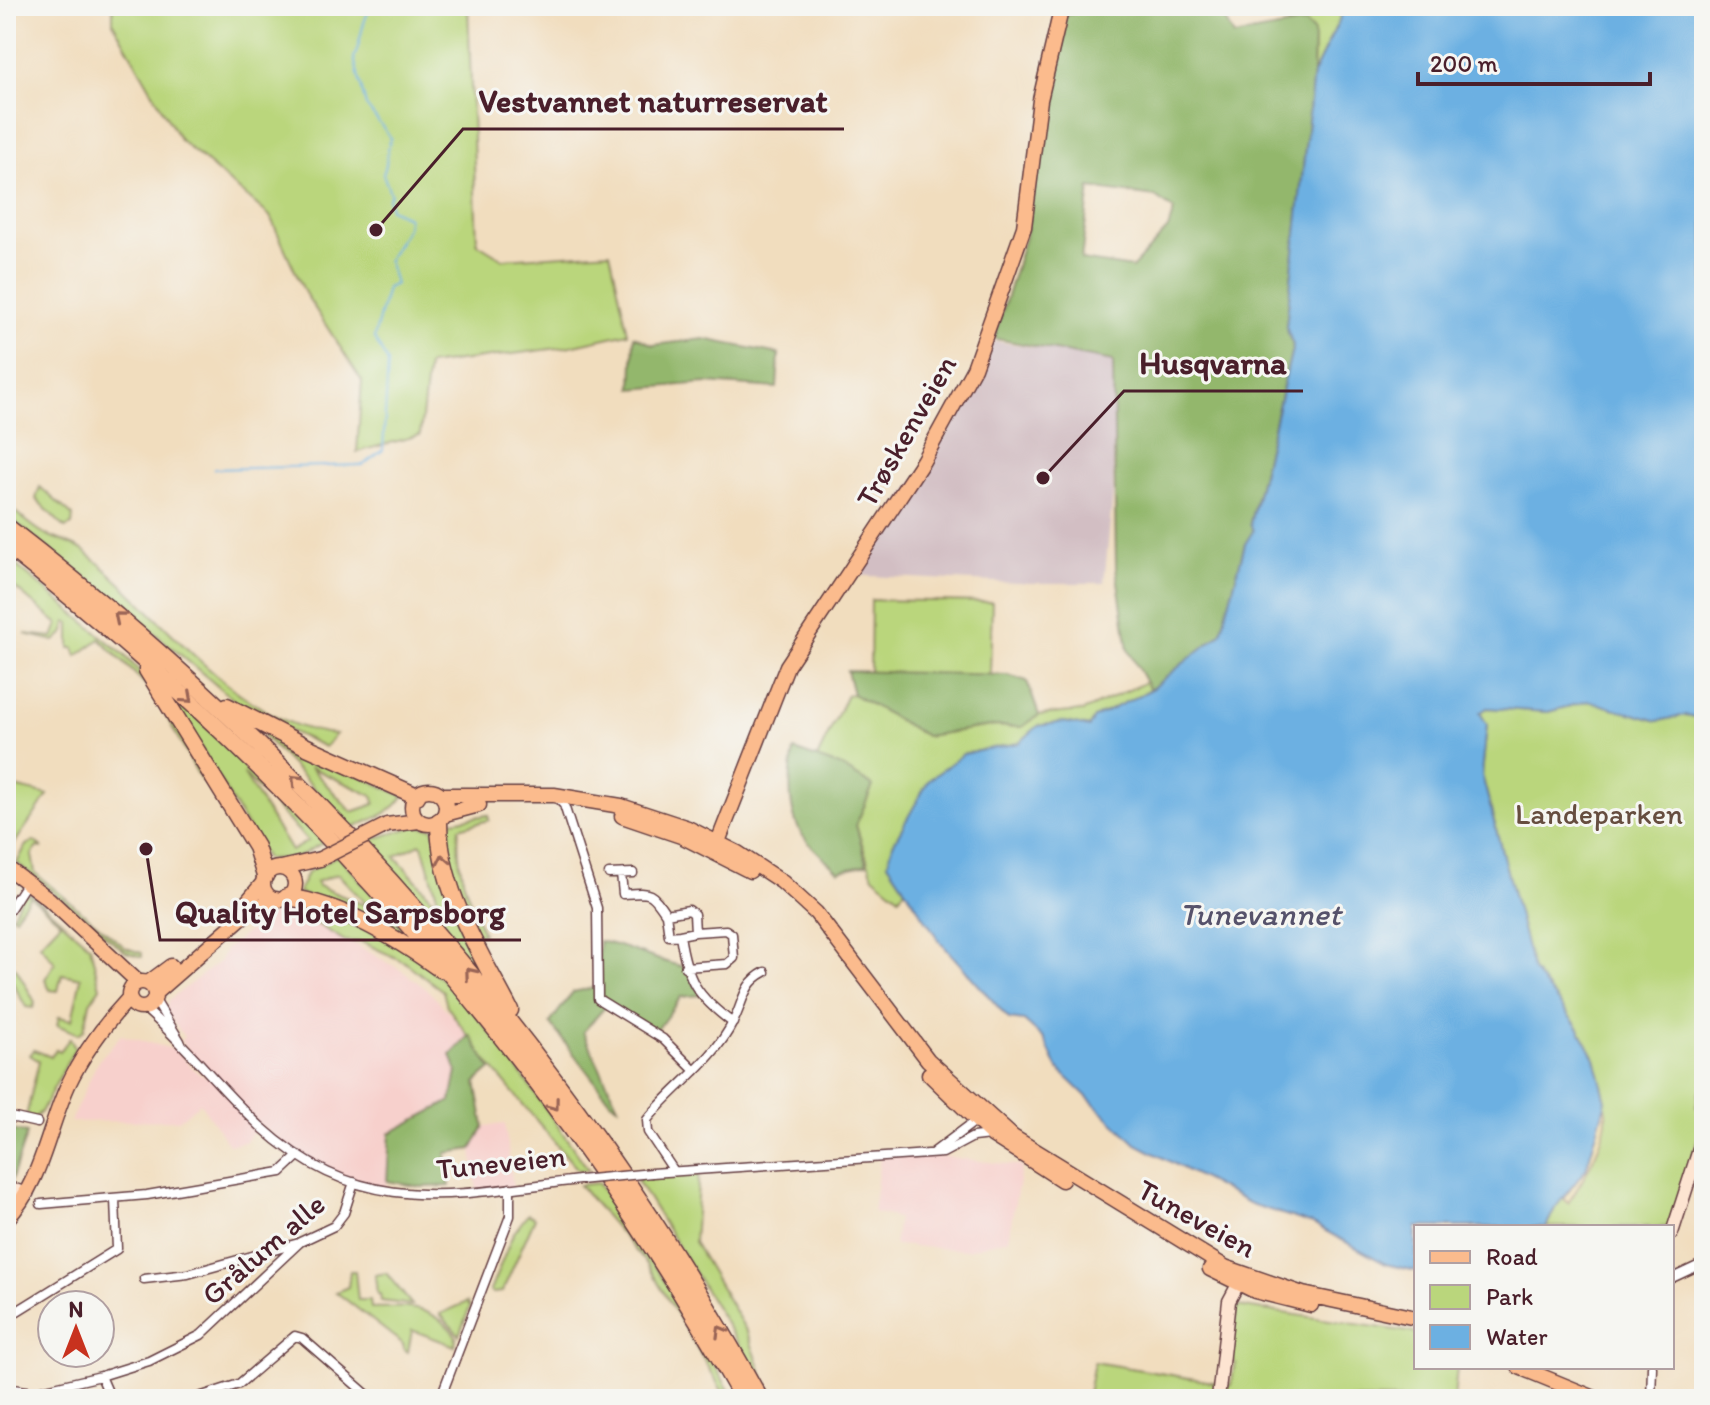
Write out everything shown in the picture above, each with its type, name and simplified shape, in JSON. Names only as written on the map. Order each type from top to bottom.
[{"type":"highway","points":[[6,526],[115,614],[205,693],[358,844],[519,1033],[649,1215],[760,1399]]},
{"type":"highway","points":[[6,545],[130,646],[248,753],[326,832],[462,986],[545,1092],[617,1194],[743,1399]]},
{"type":"highway","points":[[130,646],[168,700],[224,792],[269,876]]},
{"type":"highway","points":[[205,693],[416,808]]},
{"type":"highway","points":[[442,818],[441,853],[448,882],[519,1033]]},
{"type":"highway","points":[[286,893],[389,935],[462,986]]},
{"type":"main road","name":"Trøskenveien","points":[[716,847],[780,680],[923,461],[974,368],[999,305],[1024,227],[1040,100],[1062,6]]},
{"type":"main road","points":[[6,1220],[27,1194],[67,1087],[91,1045],[246,904],[269,876],[312,863],[387,825],[416,808],[431,790],[441,795],[559,800],[654,815],[782,882],[816,913],[892,1017]]},
{"type":"main road","points":[[441,795],[446,804],[442,818]]},
{"type":"main road","points":[[416,808],[428,824],[486,804],[559,800]]},
{"type":"main road","points":[[142,996],[250,910],[286,893],[312,863]]},
{"type":"main road","points":[[6,867],[100,946],[142,996]]},
{"type":"main road","points":[[269,876],[289,871],[286,893]]},
{"type":"main road","points":[[269,876],[268,895],[286,893]]},
{"type":"main road","name":"Tuneveien","points":[[892,1017],[922,1065],[973,1119],[1038,1166],[1240,1279],[1414,1321]]},
{"type":"main road","name":"Tuneveien","points":[[892,1017],[937,1069],[991,1119],[1076,1178],[1240,1279]]},
{"type":"main road","points":[[1524,1369],[1597,1399]]},
{"type":"main road","points":[[1542,1369],[1576,1390]]},
{"type":"street","points":[[559,800],[597,908],[598,999],[663,1039],[695,1071]]},
{"type":"street","points":[[609,874],[633,873]]},
{"type":"street","points":[[621,874],[623,894],[653,895],[660,900],[666,914],[669,936],[726,930],[732,934],[734,958],[727,964],[685,967]]},
{"type":"street","points":[[6,915],[27,882]]},
{"type":"street","points":[[666,914],[689,910],[694,914],[695,932]]},
{"type":"street","points":[[680,935],[685,967],[701,995],[733,1023]]},
{"type":"street","points":[[674,1171],[648,1132],[647,1120],[695,1071],[733,1023],[746,988],[765,972]]},
{"type":"street","name":"Tuneveien","points":[[142,996],[257,1123],[298,1156],[354,1182],[402,1193],[443,1197],[674,1171],[943,1153],[981,1135],[992,1135]]},
{"type":"street","points":[[6,1116],[37,1123]]},
{"type":"street","points":[[934,1152],[973,1119],[991,1119]]},
{"type":"street","points":[[1674,1227],[1704,1134]]},
{"type":"street","points":[[41,1204],[115,1199],[281,1172],[298,1156]]},
{"type":"street","name":"Grålum alle","points":[[6,1388],[33,1392],[101,1376],[149,1361],[201,1335],[300,1242],[334,1226],[344,1213],[354,1182]]},
{"type":"street","points":[[6,1187],[27,1194]]},
{"type":"street","points":[[440,1399],[510,1216],[510,1188]]},
{"type":"street","points":[[6,1318],[117,1249],[115,1199]]},
{"type":"street","points":[[144,1279],[188,1274],[300,1242]]},
{"type":"street","points":[[1674,1277],[1704,1263]]},
{"type":"street","points":[[1218,1399],[1229,1301],[1240,1279]]},
{"type":"street","points":[[193,1399],[204,1398],[239,1384],[295,1336],[302,1338],[372,1399]]},
{"type":"street","points":[[1651,1399],[1652,1369]]},
{"type":"street","points":[[101,1376],[111,1399]]},
{"type":"shaded area","points":[[992,341],[1113,360],[1113,493],[1104,583],[1015,583],[848,575],[952,427]]},
{"type":"shaded area","points":[[294,910],[401,970],[427,989],[470,1035],[451,1055],[457,1072],[451,1101],[390,1133],[386,1190],[354,1182],[298,1156],[258,1124],[245,1142],[229,1145],[200,1103],[179,1120],[70,1122],[98,1061],[121,1035],[176,1050],[198,1073],[216,1080],[180,1041],[184,1037],[166,1011],[169,1000],[220,961],[225,950],[271,914]]},
{"type":"shaded area","points":[[505,1124],[513,1188],[477,1193],[472,1149],[484,1126]]},
{"type":"shaded area","points":[[923,1154],[1022,1166],[1008,1239],[967,1250],[894,1245],[898,1218],[873,1212],[880,1157]]},
{"type":"green space","points":[[113,6],[468,6],[477,243],[503,259],[610,252],[628,333],[566,347],[428,365],[420,435],[357,452],[362,381],[305,293],[270,216],[180,140],[113,23]]},
{"type":"green space","points":[[1091,6],[1217,6],[1234,36],[1305,23],[1314,32],[1313,74],[1286,327],[1293,345],[1250,523],[1254,531],[1245,544],[1221,633],[1150,690],[1128,650],[1116,568],[1113,361],[996,339],[995,336],[1027,230],[1059,18]],"holes":[[[1090,188],[1155,197],[1174,210],[1168,229],[1132,268],[1081,260]]]},
{"type":"green space","points":[[1290,6],[1346,6],[1313,74],[1314,32],[1288,24]]},
{"type":"green space","points":[[634,336],[653,345],[704,339],[779,354],[777,388],[706,383],[632,389]]},
{"type":"green space","points":[[40,487],[73,516],[72,525],[65,528],[36,499]]},
{"type":"green space","points":[[6,505],[45,534],[84,551],[200,661],[265,711],[300,727],[336,734],[325,747],[248,712],[138,619],[6,515]]},
{"type":"green space","points":[[6,557],[123,654],[150,682],[206,775],[201,780],[153,692],[100,639],[77,656],[74,648],[70,648],[70,623],[66,622],[65,632],[55,641],[25,634],[53,637],[58,624],[6,580]]},
{"type":"green space","points":[[871,600],[992,602],[990,675],[870,673]]},
{"type":"green space","points":[[847,671],[1008,675],[1027,681],[1039,715],[1022,727],[991,726],[926,736],[853,694]]},
{"type":"green space","points":[[1146,682],[1150,690],[1094,718],[1089,727],[1064,722],[1039,726],[1019,743],[963,754],[888,863],[905,889],[899,897],[873,876],[856,826],[817,758],[847,695],[853,694],[926,736],[991,726],[1022,727],[1039,715],[1083,711]]},
{"type":"green space","points":[[178,698],[324,842],[296,858],[266,859],[173,701]],"holes":[[[243,773],[308,841],[291,851]]]},
{"type":"green space","name":"Landeparken","points":[[1588,701],[1658,721],[1686,715],[1704,719],[1704,1092],[1699,1092],[1696,1107],[1704,1111],[1704,1121],[1670,1225],[1547,1225],[1555,1208],[1586,1169],[1606,1101],[1595,1058],[1578,1027],[1533,971],[1482,775],[1487,725],[1480,713],[1487,708],[1548,712]]},
{"type":"green space","points":[[267,732],[403,796],[387,812],[352,828],[264,736]],"holes":[[[310,767],[373,796],[375,804],[352,812]]]},
{"type":"green space","points":[[794,750],[842,767],[873,786],[856,825],[867,864],[838,871],[803,836],[792,805],[790,782]]},
{"type":"green space","points":[[6,785],[48,795],[8,853],[6,852]]},
{"type":"green space","points":[[488,815],[489,820],[459,828],[461,869],[483,933],[477,935],[449,871],[446,822]]},
{"type":"green space","points":[[416,826],[433,828],[494,990],[366,841]],"holes":[[[422,845],[441,909],[395,856]]]},
{"type":"green space","points":[[34,841],[43,848],[37,847],[32,855],[35,873],[126,948],[142,953],[142,957],[126,952],[17,863],[26,845]]},
{"type":"green space","points":[[338,855],[427,956],[298,892],[307,873]],"holes":[[[338,874],[369,907],[318,886],[316,882]]]},
{"type":"green space","points":[[30,893],[90,946],[100,988],[90,1003],[84,1030],[78,1034],[57,1025],[59,1017],[72,1020],[81,978],[62,974],[58,991],[50,990],[45,979],[55,963],[40,944],[61,922],[30,896],[15,917],[12,916],[22,896]]},
{"type":"green space","points":[[292,902],[379,935],[425,964],[470,1008],[491,1034],[589,1170],[578,1170],[485,1059],[447,1006],[443,991],[405,962],[362,942],[345,941],[294,910]]},
{"type":"green space","points":[[599,941],[685,967],[701,995],[681,997],[654,1034],[606,1006],[583,1032],[618,1106],[610,1101],[550,1023],[573,992],[597,987]]},
{"type":"green space","points":[[12,967],[16,968],[35,1002],[33,1008],[26,1007],[8,974]]},
{"type":"green space","points":[[470,1035],[491,1069],[476,1082],[484,1126],[472,1149],[446,1153],[450,1186],[421,1187],[387,1181],[390,1133],[451,1101],[457,1072],[451,1055]]},
{"type":"green space","points":[[70,1038],[75,1048],[41,1112],[33,1119],[26,1117],[39,1061],[30,1055],[34,1050],[51,1057]]},
{"type":"green space","points":[[6,1129],[27,1133],[11,1181],[6,1180]]},
{"type":"green space","points":[[699,1169],[694,1242],[747,1332],[764,1378],[761,1380],[637,1180],[652,1173]]},
{"type":"green space","points":[[598,1183],[676,1298],[734,1399],[727,1399],[647,1264],[579,1185]]},
{"type":"green space","points":[[528,1214],[535,1218],[502,1292],[493,1293],[490,1291],[513,1234]]},
{"type":"green space","points":[[350,1271],[355,1271],[358,1300],[370,1300],[371,1308],[407,1308],[428,1313],[438,1318],[456,1336],[455,1346],[412,1330],[408,1352],[404,1350],[403,1344],[336,1292],[348,1287]]},
{"type":"green space","points":[[386,1273],[412,1305],[381,1301],[375,1275]]},
{"type":"green space","points":[[467,1302],[470,1307],[459,1335],[440,1314]]},
{"type":"green space","points":[[1237,1306],[1414,1333],[1414,1369],[1457,1369],[1454,1399],[1087,1399],[1094,1362],[1231,1385],[1235,1363],[1230,1358]]},
{"type":"sand","points":[[1604,1105],[1605,1126],[1601,1140],[1588,1169],[1568,1203],[1563,1199],[1586,1169]]},
{"type":"water","name":"Tunevannet","points":[[1346,6],[1704,6],[1704,719],[1686,715],[1658,721],[1588,701],[1548,712],[1487,708],[1480,713],[1487,724],[1482,775],[1533,971],[1578,1027],[1595,1058],[1606,1101],[1586,1169],[1555,1208],[1547,1225],[1414,1225],[1414,1271],[1386,1264],[1313,1224],[1251,1204],[1136,1144],[1057,1068],[1044,1039],[1024,1021],[1009,1019],[941,943],[888,863],[893,844],[929,780],[963,754],[1019,743],[1038,726],[1064,722],[1089,727],[1094,718],[1150,690],[1221,633],[1245,544],[1253,531],[1250,524],[1293,345],[1286,327],[1313,74]]},
{"type":"waterway","points":[[214,469],[363,465],[383,450],[388,363],[374,338],[387,288],[395,284],[388,260],[407,228],[408,217],[390,209],[388,198],[391,195],[383,174],[391,138],[366,106],[354,58],[366,17],[373,6]]},
{"type":"waterway","points":[[380,6],[385,6]]},
{"type":"place","name":"Vestvannet naturreservat","points":[[376,230]]},
{"type":"place","name":"Husqvarna","points":[[1043,478]]},
{"type":"place","name":"Quality Hotel Sarpsborg","points":[[146,849]]}]
